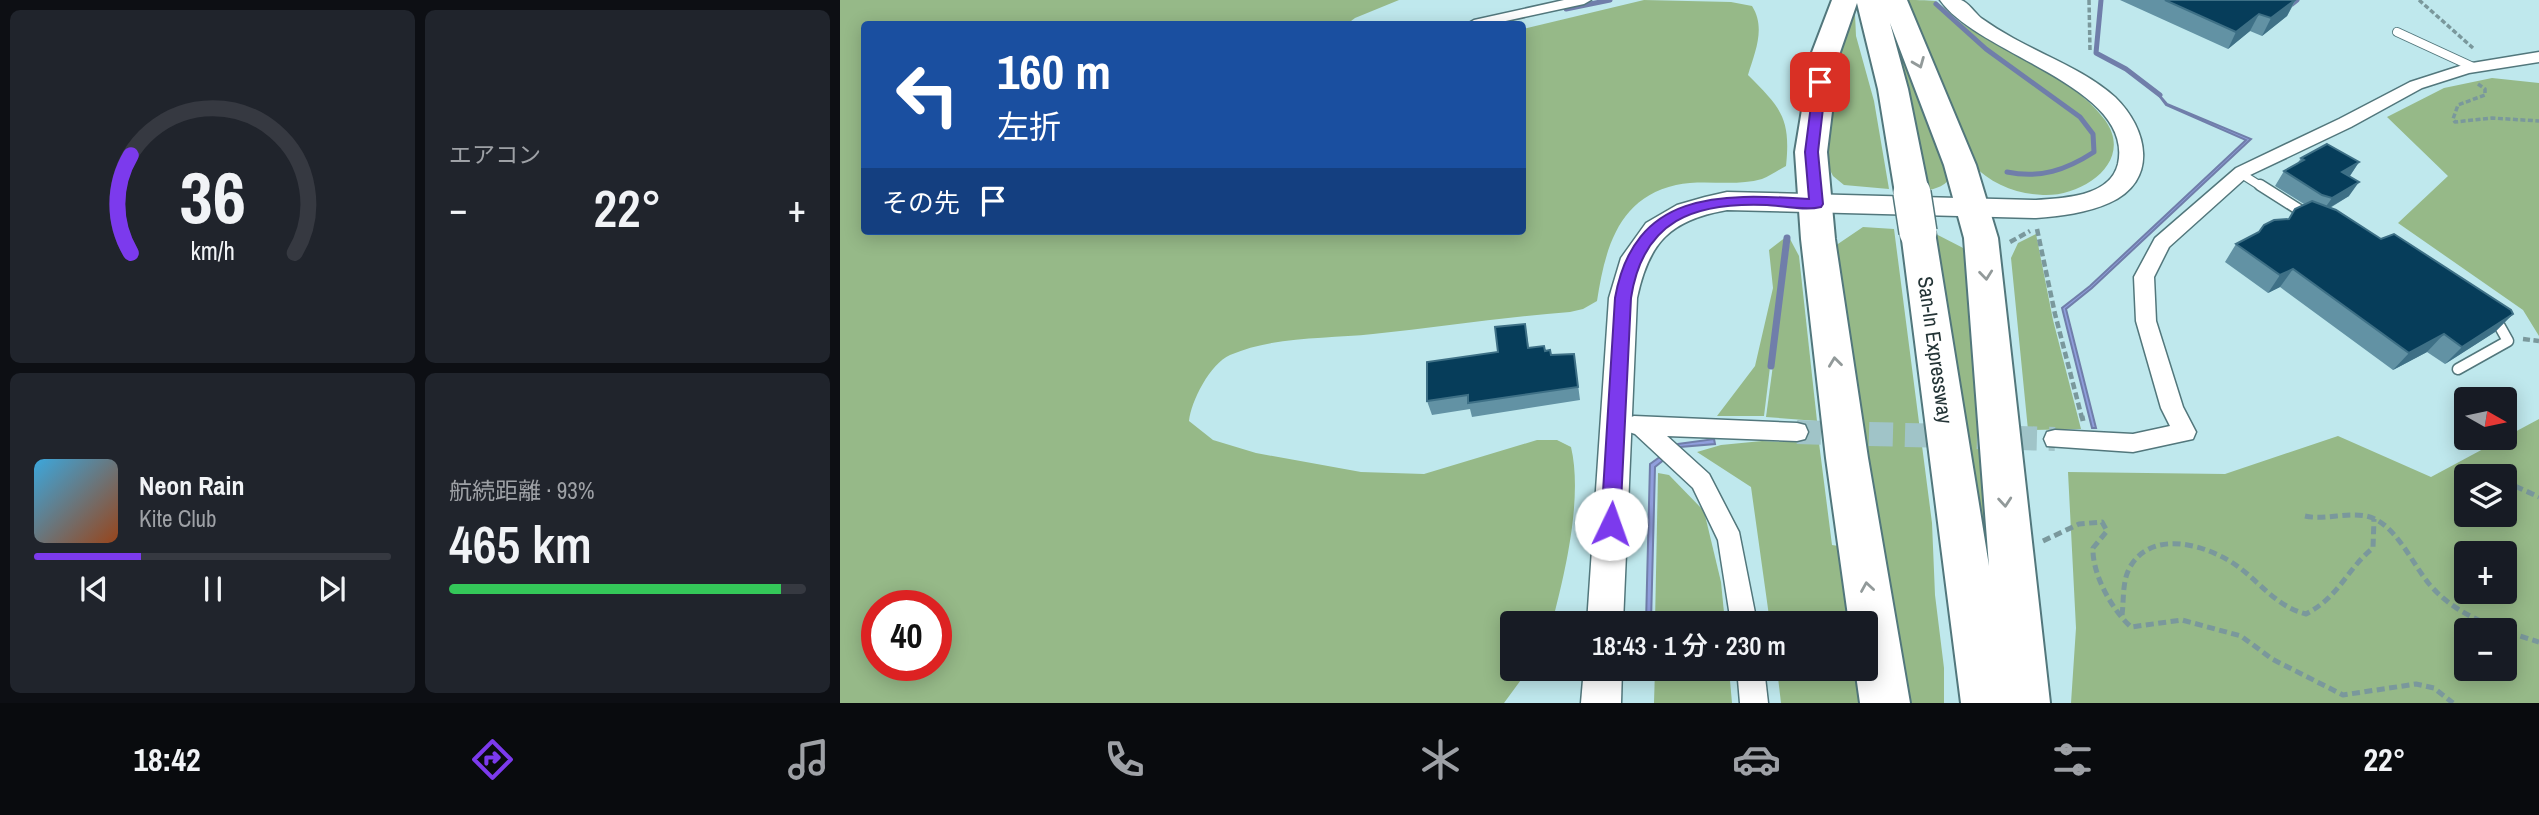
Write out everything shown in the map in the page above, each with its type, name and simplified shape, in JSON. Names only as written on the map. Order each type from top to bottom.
[{"type":"highway","points":[[1845,0],[1825,55],[1811,152],[1818,239],[1847,458],[1885,703]]},
{"type":"highway","name":"San-In Expressway","points":[[1861,0],[1884,89],[1910,212],[1968,703]]},
{"type":"highway","name":"San-In Expressway","points":[[1870,0],[1893,89],[1986,703]]},
{"type":"highway","points":[[1894,0],[1974,208],[1986,272],[2025,703]]},
{"type":"street","points":[[1488,21],[1584,0]]},
{"type":"street","points":[[1606,611],[1628,425],[1623,298],[1628,271],[1639,248],[1656,228],[1675,215],[1699,205],[1764,200],[1974,208],[2036,209],[2072,206],[2104,196],[2124,181],[2130,167],[2131,152],[2129,135],[2118,114],[2086,88],[1978,26],[1950,0]]},
{"type":"street","points":[[1525,21],[1546,16],[1554,7]]},
{"type":"street","points":[[2055,439],[2133,443],[2185,432],[2172,408],[2146,321],[2144,277],[2162,243],[2240,173],[2346,123],[2416,85],[2495,63],[2539,57]]},
{"type":"street","points":[[1628,425],[1797,432]]},
{"type":"street","points":[[1628,425],[1669,452],[1701,481],[1730,540],[1742,611]]},
{"type":"street","points":[[1601,703],[1602,681]]},
{"type":"street","points":[[1751,681],[1754,703]]},
{"type":"lane","points":[[2397,32],[2465,70]]},
{"type":"lane","points":[[2240,173],[2309,216],[2321,220]]},
{"type":"lane","points":[[2458,369],[2508,341],[2497,318],[2486,311]]},
{"type":"path","points":[[2090,0],[2090,50]]},
{"type":"path","points":[[2419,0],[2465,42],[2495,63]]},
{"type":"path","points":[[2465,70],[2487,92],[2458,105],[2453,120],[2455,122],[2492,118],[2539,121]]},
{"type":"path","points":[[2037,228],[2088,440]]},
{"type":"path","points":[[2008,244],[2018,236],[2037,228],[2049,228]]},
{"type":"path","points":[[2517,487],[2539,497]]},
{"type":"path","points":[[2305,516],[2314,519],[2350,515],[2374,519],[2387,529],[2437,593],[2451,604],[2488,623],[2539,642]]},
{"type":"path","points":[[2121,617],[2129,570],[2134,560],[2141,552],[2152,547],[2179,543],[2218,554],[2239,566],[2290,609],[2306,614],[2323,605],[2345,582],[2358,560],[2373,548],[2374,519]]},
{"type":"path","points":[[2032,542],[2056,537],[2067,529],[2086,522],[2102,522],[2107,531],[2092,550],[2092,561],[2121,617],[2132,627],[2182,620],[2241,636],[2272,659],[2343,695],[2416,684],[2434,688],[2453,703]]},
{"type":"green space","points":[[840,0],[1399,0],[1351,21],[861,21],[861,235],[1526,235],[1526,28],[1644,0],[1731,2],[1752,6],[1759,31],[1748,75],[1769,96],[1781,115],[1787,136],[1786,166],[1765,178],[1752,181],[1676,185],[1640,201],[1618,228],[1610,245],[1597,301],[1583,309],[1570,312],[1264,344],[1230,355],[1215,366],[1193,404],[1189,421],[1213,440],[1256,453],[1361,472],[1424,474],[1537,440],[1557,440],[1571,447],[1574,512],[1555,611],[1500,611],[1500,681],[1520,681],[1504,703],[840,703]]},
{"type":"green space","points":[[1881,0],[1954,173],[1944,184],[1933,189],[1923,191],[1904,93],[1902,62]]},
{"type":"green space","points":[[1904,0],[1935,1],[1965,26],[2055,76],[2082,96],[2105,120],[2113,135],[2113,150],[2109,163],[2100,174],[2073,190],[2043,195],[2004,187],[1979,171],[1972,164]]},
{"type":"green space","points":[[1853,14],[1856,36],[1874,101],[1889,189],[1844,185],[1833,176],[1827,164],[1830,88]]},
{"type":"green space","points":[[2492,78],[2539,83],[2539,336],[2523,310],[2398,223],[2448,176],[2387,117],[2444,88]]},
{"type":"green space","points":[[1863,227],[1894,229],[1932,523],[1935,595],[1944,668],[1944,703],[1904,703],[1832,248]]},
{"type":"green space","points":[[1932,232],[1969,251],[1995,579],[1979,522]]},
{"type":"green space","points":[[2036,234],[2053,320],[2081,429],[2028,430],[2011,258],[2018,243]]},
{"type":"green space","points":[[1786,237],[1764,416],[1717,416],[1755,366],[1773,288],[1769,250]]},
{"type":"green space","points":[[1790,239],[1799,256],[1817,421],[1766,417]]},
{"type":"green space","points":[[2539,419],[2539,703],[2071,703],[2076,628],[2068,472],[2225,474],[2338,436],[2431,477],[2454,465],[2454,527],[2517,527],[2517,464],[2455,464],[2481,450],[2517,450],[2517,431]]},
{"type":"green space","points":[[1762,441],[1819,443],[1832,545],[1845,547],[1855,611],[1768,611],[1751,487],[1697,452],[1721,445]]},
{"type":"green space","points":[[1658,473],[1669,475],[1704,511],[1721,582],[1724,611],[1655,611]]},
{"type":"green space","points":[[1655,681],[1730,681],[1732,703],[1654,703]]},
{"type":"green space","points":[[1778,681],[1867,681],[1871,703],[1781,703]]},
{"type":"water","points":[[2154,89],[2167,104],[2251,139],[2092,288],[2066,309],[2096,428],[2092,428],[2062,308],[2090,286],[2246,140],[2166,105]]},
{"type":"water","points":[[1714,439],[1715,444],[1680,447],[1655,467],[1651,611],[1646,611],[1650,464],[1678,444]]},
{"type":"building","points":[[2165,0],[2295,0],[2271,18],[2259,14],[2236,32]]},
{"type":"building","points":[[2327,144],[2359,162],[2342,172],[2359,182],[2332,198],[2322,195],[2284,171]]},
{"type":"building","points":[[2312,201],[2336,210],[2381,239],[2394,234],[2511,310],[2513,314],[2462,347],[2444,334],[2409,353],[2293,269],[2280,275],[2236,244],[2259,232],[2264,225],[2274,220],[2289,219],[2295,209]]},
{"type":"building","points":[[1525,324],[1528,348],[1544,346],[1545,351],[1550,350],[1551,355],[1574,354],[1578,387],[1468,403],[1468,395],[1427,401],[1427,362],[1498,352],[1495,327]]},
{"type":"waterway","points":[[1566,9],[1610,0]]},
{"type":"waterway","points":[[2101,0],[2096,53],[2126,69],[2160,95]]},
{"type":"waterway","points":[[2280,0],[2292,4],[2297,0]]},
{"type":"waterway","points":[[1936,4],[1986,49],[2080,117],[2093,134],[2094,152],[2073,164],[2042,173],[2007,172]]},
{"type":"waterway","points":[[1771,366],[1787,238]]},
{"type":"tunnel","points":[[1797,432],[2055,439]]},
{"type":"route","points":[[1611,524],[1623,298],[1628,271],[1639,248],[1656,228],[1675,215],[1699,205],[1764,200],[1816,204],[1811,152],[1820,82]]}]
